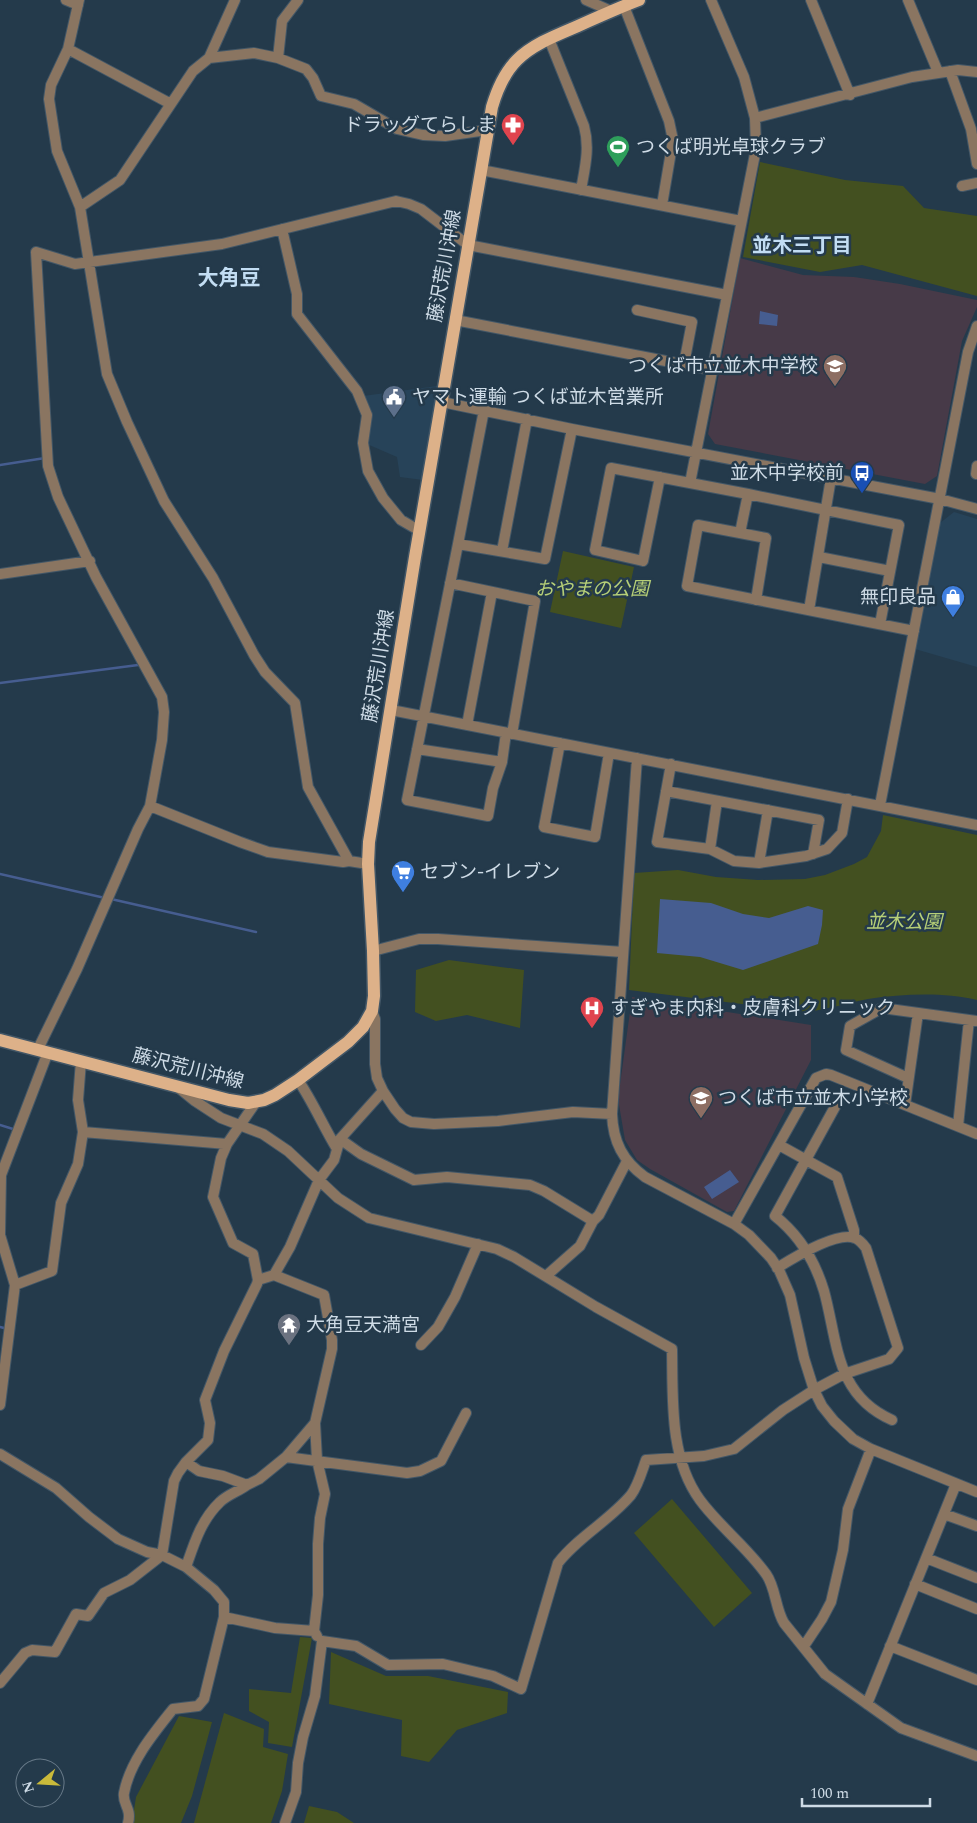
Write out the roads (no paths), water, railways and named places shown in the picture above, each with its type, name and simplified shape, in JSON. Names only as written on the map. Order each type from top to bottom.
[{"type":"main road","name":"藤沢荒川沖線","points":[[0,1040],[179,1088],[248,1103],[264,1100],[275,1095],[298,1080],[356,1035],[368,1021],[372,1011],[374,996],[374,951],[368,864],[369,842],[487,130],[497,90],[517,60],[549,39],[639,0]]},
{"type":"street","points":[[66,0],[78,2],[68,49],[51,85],[49,99],[57,151],[80,206],[104,359],[115,396],[164,501],[213,578],[254,655],[265,672],[295,703],[304,774],[308,787],[349,860]]},
{"type":"street","points":[[80,206],[120,180],[192,71],[209,58],[235,0]]},
{"type":"street","points":[[278,58],[282,21],[298,0]]},
{"type":"street","points":[[586,0],[611,12]]},
{"type":"street","points":[[690,483],[756,149],[755,118],[744,77],[711,0]]},
{"type":"street","points":[[811,0],[850,94]]},
{"type":"street","points":[[908,0],[938,72]]},
{"type":"street","points":[[624,6],[669,121],[673,140],[662,205]]},
{"type":"street","points":[[549,39],[587,136],[588,152],[582,190]]},
{"type":"street","points":[[68,49],[171,104]]},
{"type":"street","points":[[209,58],[254,53],[278,58],[306,69],[313,78],[321,96],[354,104],[397,129],[423,136],[445,136],[487,130]]},
{"type":"street","points":[[755,118],[912,77],[950,71],[977,72]]},
{"type":"street","points":[[950,71],[974,128],[977,164]]},
{"type":"street","points":[[481,170],[741,221]]},
{"type":"street","points":[[962,186],[977,183]]},
{"type":"street","points":[[0,1404],[15,1284],[0,1235],[1,1175],[43,1051],[138,829],[150,806],[162,740],[164,712],[162,697],[101,585],[58,497],[48,466],[36,252],[75,264],[222,244],[384,203],[402,202],[421,209],[468,245],[727,295]]},
{"type":"street","points":[[282,229],[297,294],[297,314],[357,391],[367,415],[363,443],[368,471],[383,498],[401,520],[420,531]]},
{"type":"street","points":[[637,310],[692,322],[684,364]]},
{"type":"street","points":[[455,320],[712,370]]},
{"type":"street","points":[[880,805],[968,352],[977,326]]},
{"type":"street","points":[[442,402],[572,429],[940,499],[977,509]]},
{"type":"street","points":[[450,583],[536,601],[502,762],[493,788],[488,816],[407,800],[484,410]]},
{"type":"street","points":[[502,552],[527,420]]},
{"type":"street","points":[[458,544],[545,559],[572,429]]},
{"type":"street","points":[[977,466],[977,474]]},
{"type":"street","points":[[660,477],[643,561],[595,550],[611,468],[660,477],[748,494],[899,525],[880,624]]},
{"type":"street","points":[[809,610],[831,478]]},
{"type":"street","points":[[740,532],[748,494]]},
{"type":"street","points":[[756,600],[766,538],[698,525],[687,586],[756,600],[914,631]]},
{"type":"street","points":[[818,557],[890,571]]},
{"type":"street","points":[[0,574],[90,561]]},
{"type":"street","points":[[467,725],[492,592]]},
{"type":"street","points":[[390,710],[977,825]]},
{"type":"street","points":[[560,743],[544,827],[595,837],[609,753]]},
{"type":"street","points":[[417,749],[502,762]]},
{"type":"street","points":[[637,758],[612,1114],[615,1139],[621,1152],[636,1170],[734,1224],[762,1247],[778,1268],[790,1295],[804,1358],[814,1390],[822,1406],[834,1421],[853,1439],[871,1449],[977,1492]]},
{"type":"street","points":[[671,764],[657,842],[710,850],[734,861],[759,863],[813,854],[827,849],[842,833],[848,799]]},
{"type":"street","points":[[666,791],[819,820],[813,854]]},
{"type":"street","points":[[710,850],[717,801]]},
{"type":"street","points":[[150,806],[268,852],[343,862],[349,860],[368,864]]},
{"type":"street","points":[[759,863],[768,810]]},
{"type":"street","points":[[374,951],[419,939],[438,939],[623,952]]},
{"type":"street","points":[[908,1078],[846,1050],[850,1026],[882,1008],[973,1020],[958,1126]]},
{"type":"street","points":[[372,1011],[377,1078],[383,1091],[403,1118],[411,1122],[498,1121],[573,1112],[612,1114]]},
{"type":"street","points":[[905,1105],[918,1013]]},
{"type":"street","points":[[15,1284],[52,1271],[61,1203],[78,1164],[83,1132],[78,1100],[81,1061]]},
{"type":"street","points":[[734,1224],[816,1078],[821,1075],[831,1075],[977,1134]]},
{"type":"street","points":[[298,1080],[312,1101],[324,1128],[339,1144],[414,1180],[447,1177],[530,1185],[544,1191],[593,1221]]},
{"type":"street","points":[[179,1088],[195,1102],[221,1118],[263,1134],[288,1151],[338,1198],[369,1218],[497,1249],[672,1349],[674,1416],[681,1459],[688,1479],[700,1500],[767,1576],[780,1616],[825,1674],[867,1704],[901,1728],[977,1756]]},
{"type":"street","points":[[258,1280],[274,1274],[290,1247],[319,1180],[334,1160],[339,1144],[383,1091]]},
{"type":"street","points":[[0,1683],[25,1653],[32,1650],[55,1652],[76,1614],[88,1616],[104,1593],[130,1580],[162,1555],[174,1482],[186,1462],[208,1440],[210,1423],[205,1400],[224,1351],[258,1280],[253,1254],[233,1243],[213,1197],[221,1158],[227,1144],[256,1102]]},
{"type":"street","points":[[836,1105],[775,1216],[792,1230],[806,1250],[817,1272],[844,1374],[856,1394],[869,1407],[892,1420]]},
{"type":"street","points":[[83,1132],[227,1144]]},
{"type":"street","points":[[779,1145],[838,1177],[854,1230],[854,1238]]},
{"type":"street","points":[[546,1276],[580,1246],[593,1221],[599,1215],[627,1161]]},
{"type":"street","points":[[224,1617],[275,1628],[314,1632],[322,1641],[356,1646],[388,1665],[443,1664],[494,1676],[521,1688],[558,1564],[569,1549],[596,1529],[632,1494],[646,1460],[681,1459],[734,1449],[783,1410],[814,1390],[844,1374],[888,1359],[898,1348],[866,1248],[861,1241],[847,1236],[840,1238],[806,1250],[778,1268]]},
{"type":"street","points":[[421,1345],[438,1327],[455,1298],[478,1244]]},
{"type":"street","points":[[274,1274],[324,1295],[332,1340],[332,1349],[315,1423],[317,1460],[325,1494],[320,1518],[318,1595],[314,1632]]},
{"type":"street","points":[[286,1457],[407,1473],[420,1471],[441,1461],[466,1414]]},
{"type":"street","points":[[186,1568],[196,1536],[221,1501],[259,1479],[286,1457],[315,1423]]},
{"type":"street","points":[[804,1646],[822,1619],[830,1602],[843,1550],[848,1509],[871,1449]]},
{"type":"street","points":[[0,1454],[56,1488],[89,1517],[118,1538],[147,1552],[162,1555],[186,1568],[214,1590],[224,1602],[224,1617],[204,1699],[198,1706],[173,1709],[151,1736],[134,1767],[124,1792],[124,1798],[130,1815],[128,1823]]},
{"type":"street","points":[[186,1462],[199,1471],[223,1476],[247,1485]]},
{"type":"street","points":[[867,1704],[956,1484]]},
{"type":"street","points":[[944,1514],[977,1526]]},
{"type":"street","points":[[926,1558],[977,1578]]},
{"type":"street","points":[[915,1584],[977,1609]]},
{"type":"street","points":[[285,1823],[296,1792],[298,1763],[303,1737],[316,1696],[322,1641]]},
{"type":"street","points":[[890,1646],[977,1680]]},
{"type":"water","points":[[760,311],[778,315],[777,326],[759,324]]},
{"type":"water","points":[[660,899],[711,903],[743,914],[769,918],[808,906],[823,910],[818,944],[743,970],[700,957],[657,953]]},
{"type":"water","points":[[730,1170],[739,1182],[712,1199],[704,1187]]},
{"type":"waterway","points":[[0,465],[45,458]]},
{"type":"waterway","points":[[0,683],[138,665]]},
{"type":"waterway","points":[[0,874],[105,898]]},
{"type":"waterway","points":[[111,899],[256,932]]},
{"type":"waterway","points":[[0,1125],[13,1129]]},
{"type":"waterway","points":[[0,1327],[4,1328]]},
{"type":"place","name":"ドラッグてらしま","points":[[513,146]]},
{"type":"place","name":"つくば明光卓球クラブ","points":[[618,168]]},
{"type":"place","name":"つくば市立並木中学校","points":[[835,387]]},
{"type":"place","name":"ヤマト運輸 つくば並木営業所","points":[[394,418]]},
{"type":"place","name":"並木中学校前","points":[[862,494]]},
{"type":"place","name":"無印良品","points":[[953,618]]},
{"type":"place","name":"セブン-イレブン","points":[[403,893]]},
{"type":"place","name":"すぎやま内科・皮膚科クリニック","points":[[592,1029]]},
{"type":"place","name":"つくば市立並木小学校","points":[[701,1119]]},
{"type":"place","name":"大角豆天満宮","points":[[289,1346]]},
{"type":"district","name":"並木三丁目","points":[[802,246]]},
{"type":"district","name":"大角豆","points":[[229,279]]},
{"type":"park label","name":"おやまの公園","points":[[592,589]]},
{"type":"park label","name":"並木公園","points":[[904,922]]}]
